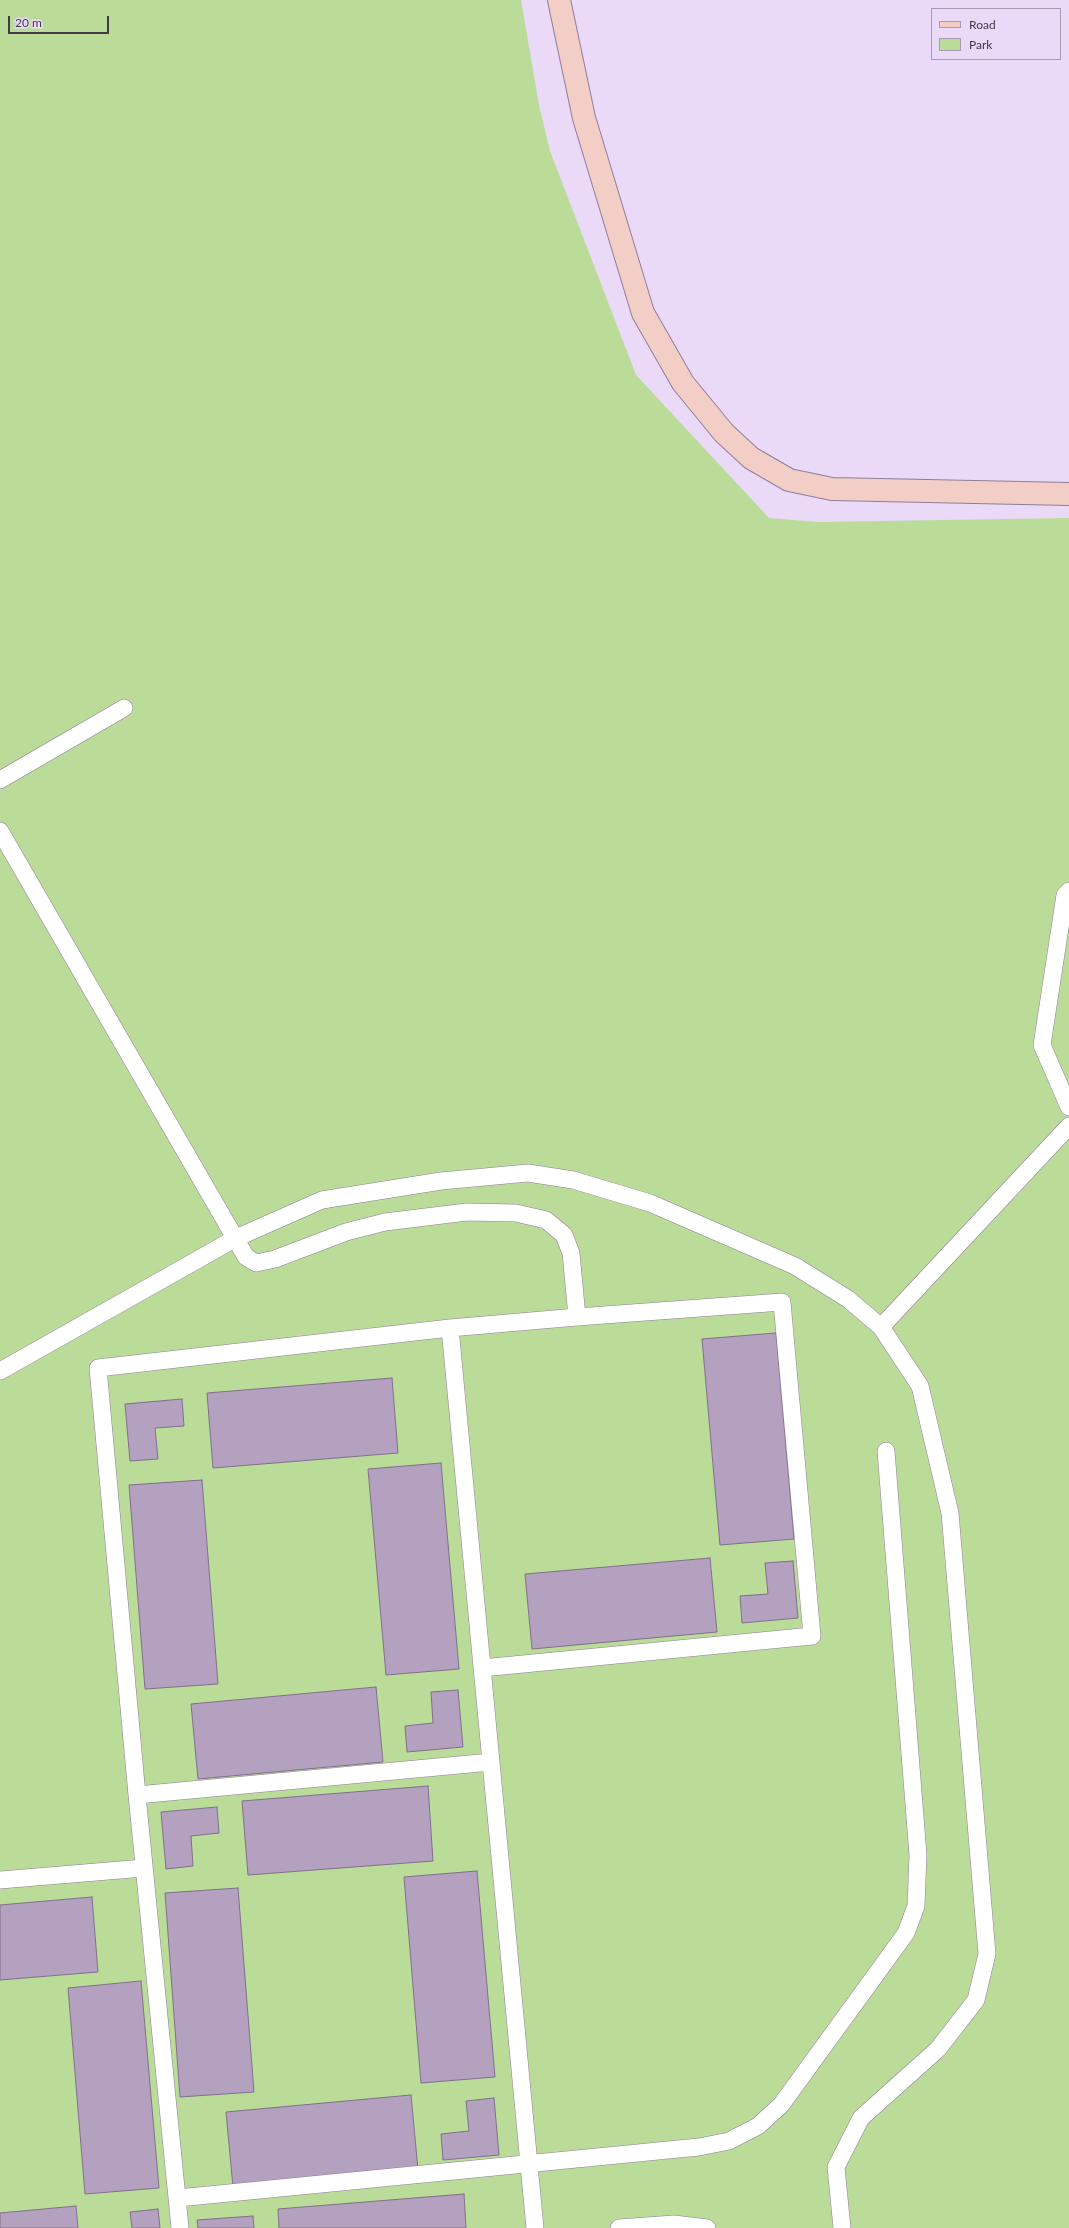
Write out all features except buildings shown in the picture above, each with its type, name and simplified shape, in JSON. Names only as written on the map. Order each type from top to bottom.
[{"type":"main road","points":[[559,0],[584,118],[643,313],[683,383],[724,433],[751,458],[789,480],[832,489],[1069,494]]},
{"type":"lane","points":[[0,780],[124,708]]},
{"type":"lane","points":[[0,831],[246,1257],[256,1263],[275,1259],[346,1232],[386,1222],[467,1212],[516,1213],[546,1220],[564,1236],[571,1253],[577,1317]]},
{"type":"lane","points":[[1069,891],[1065,895],[1042,1045],[1069,1107]]},
{"type":"lane","points":[[881,1327],[1069,1126]]},
{"type":"lane","points":[[0,1371],[236,1238],[322,1200],[441,1181],[528,1173],[573,1180],[650,1203],[795,1266],[848,1299],[881,1327],[920,1386],[950,1513],[987,1954],[976,2000],[938,2048],[860,2118],[836,2167],[842,2228]]},
{"type":"lane","points":[[180,2228],[137,1795],[98,1368],[450,1328],[782,1302],[812,1636],[482,1668]]},
{"type":"lane","points":[[450,1328],[535,2228]]},
{"type":"lane","points":[[178,2198],[699,2147],[729,2141],[758,2126],[781,2105],[906,1933],[916,1906],[918,1855],[886,1451]]},
{"type":"lane","points":[[137,1795],[491,1762]]},
{"type":"lane","points":[[0,1880],[144,1868]]},
{"type":"lane","points":[[619,2228],[674,2224],[707,2228]]},
{"type":"green space","points":[[0,0],[521,0],[539,105],[550,151],[636,375],[769,518],[818,522],[1069,518],[1069,2228],[0,2228]]}]
